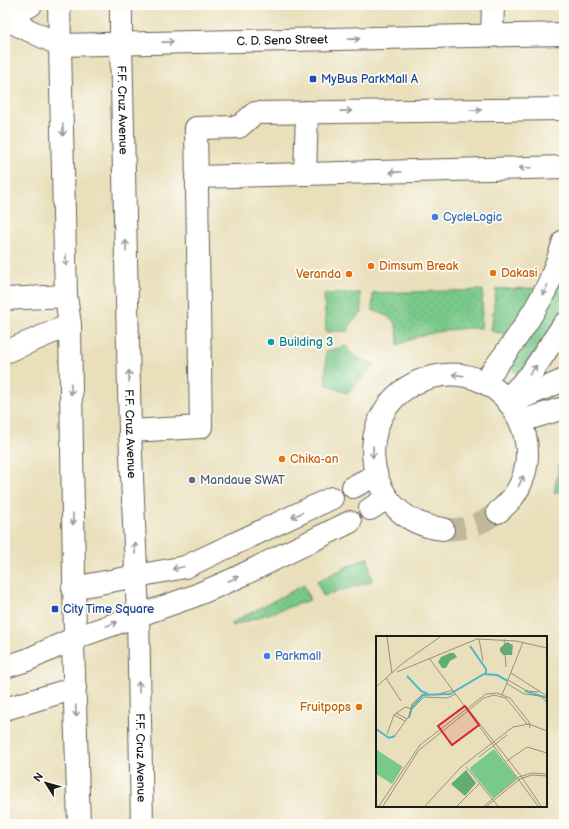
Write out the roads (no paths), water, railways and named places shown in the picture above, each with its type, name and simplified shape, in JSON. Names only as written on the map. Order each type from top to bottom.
[{"type":"street","name":"C. D. Seno Street","points":[[6,19],[31,5]]},
{"type":"street","points":[[59,5],[66,296],[70,325],[73,588],[75,638],[73,645],[79,824]]},
{"type":"street","name":"F.F. Cruz Avenue","points":[[121,5],[120,43],[130,431],[138,614],[142,824]]},
{"type":"street","points":[[492,36],[493,5]]},
{"type":"street","name":"C. D. Seno Street","points":[[6,19],[60,45],[564,34]]},
{"type":"street","points":[[130,431],[201,427],[196,128],[239,127],[255,113],[564,110]]},
{"type":"street","points":[[304,174],[307,112]]},
{"type":"street","points":[[196,176],[564,167]]},
{"type":"street","points":[[484,382],[518,337],[533,312],[547,286],[564,241]]},
{"type":"street","points":[[5,299],[66,296]]},
{"type":"street","points":[[513,408],[530,375],[564,324]]},
{"type":"street","points":[[5,352],[70,325]]},
{"type":"street","points":[[443,529],[434,528],[415,522],[400,512],[378,504],[376,475],[372,457],[378,422],[387,406],[400,393],[415,383],[432,377],[450,374],[468,376],[484,382],[513,408],[526,439],[527,458],[524,476],[515,494],[498,512]]},
{"type":"street","points":[[513,408],[564,380]]},
{"type":"street","points":[[513,408],[564,408]]},
{"type":"street","points":[[353,487],[376,475]]},
{"type":"street","points":[[73,588],[185,567],[332,498]]},
{"type":"street","points":[[5,667],[27,660],[75,638],[138,614],[194,596],[234,579],[350,522]]},
{"type":"street","points":[[5,709],[75,688]]},
{"type":"tunnel","points":[[443,529],[458,529],[472,526],[498,512]]},
{"type":"place","name":"MyBus ParkMall A","points":[[313,79]]},
{"type":"place","name":"CycleLogic","points":[[435,217]]},
{"type":"place","name":"Dimsum Break","points":[[371,266]]},
{"type":"place","name":"Dakasi","points":[[493,273]]},
{"type":"place","name":"Veranda","points":[[349,274]]},
{"type":"place","name":"Building 3","points":[[271,342]]},
{"type":"place","name":"Chika-an","points":[[282,459]]},
{"type":"place","name":"Mandaue SWAT","points":[[192,480]]},
{"type":"place","name":"City Time Square","points":[[55,609]]},
{"type":"place","name":"Parkmall","points":[[267,656]]},
{"type":"place","name":"Fruitpops","points":[[359,707]]}]
